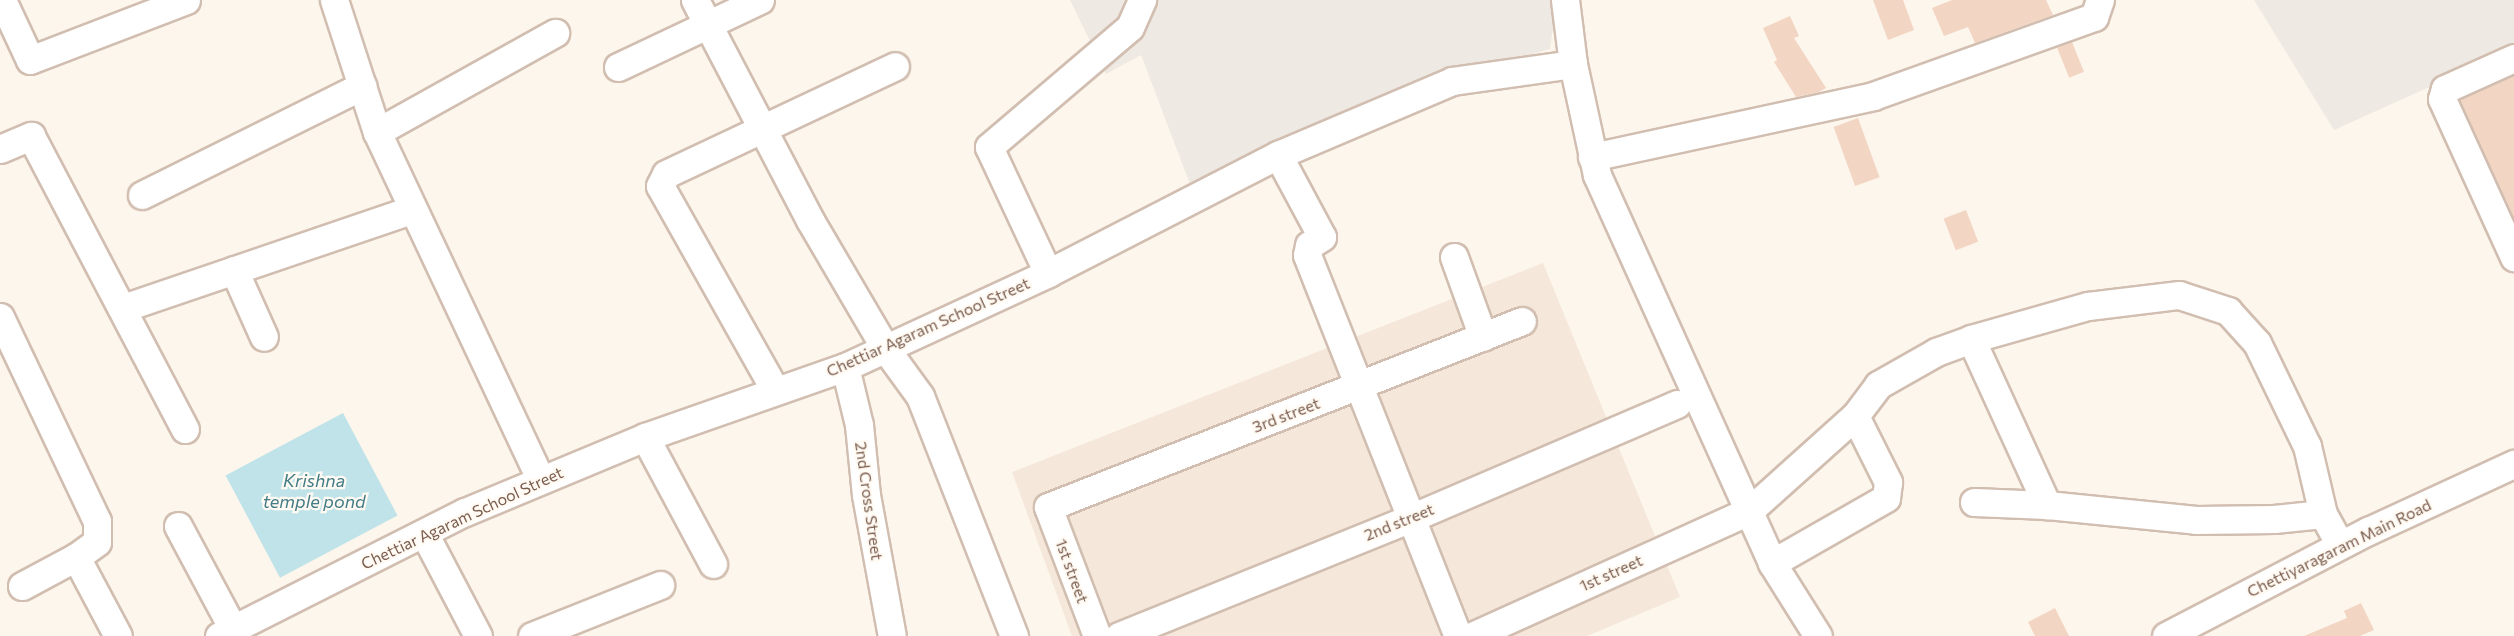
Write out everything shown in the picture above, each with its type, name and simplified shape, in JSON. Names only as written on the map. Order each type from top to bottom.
[{"type":"street","points":[[2,0],[30,60],[186,0]]},
{"type":"street","points":[[334,0],[377,132],[540,479]]},
{"type":"street","points":[[695,0],[760,129],[885,348],[920,396],[1014,636]]},
{"type":"street","points":[[618,67],[760,0]]},
{"type":"street","points":[[1048,273],[989,147],[1130,27],[1142,0]]},
{"type":"street","points":[[1565,0],[1574,64],[1592,157],[1772,563],[1818,636]]},
{"type":"street","points":[[1592,157],[1873,96],[2094,17],[2100,0]]},
{"type":"street","points":[[377,132],[555,33]]},
{"type":"street","points":[[2514,58],[2445,89],[2442,99],[2514,257]]},
{"type":"street","name":"Chettiar Agaram School Street","points":[[226,632],[424,533],[540,479],[645,437],[845,367],[1048,273],[1278,156],[1452,81],[1574,64]]},
{"type":"street","points":[[775,390],[660,186],[666,174],[895,66]]},
{"type":"street","points":[[142,195],[362,86]]},
{"type":"street","points":[[0,149],[31,136],[186,429]]},
{"type":"street","points":[[1278,156],[1322,237],[1309,245],[1307,255],[1458,636]]},
{"type":"street","points":[[123,308],[412,209]]},
{"type":"street","points":[[1454,257],[1483,337]]},
{"type":"street","points":[[234,270],[264,337]]},
{"type":"street","name":"1st street","points":[[1472,636],[1749,511],[1855,416],[1878,385],[1936,352],[1971,339],[2088,306],[2179,295],[2228,311],[2257,343],[2307,446],[2323,514],[2340,545]]},
{"type":"street","points":[[0,317],[97,521],[97,542],[75,557],[22,586]]},
{"type":"street","name":"3rd street","points":[[1048,507],[1360,387],[1522,321]]},
{"type":"street","points":[[1971,339],[2047,505]]},
{"type":"street","name":"2nd Cross Street","points":[[845,367],[859,425],[866,495],[892,636]]},
{"type":"street","name":"2nd street","points":[[1119,636],[1411,518],[1677,404]]},
{"type":"street","points":[[1772,563],[1886,498],[1888,482],[1855,416]]},
{"type":"street","points":[[645,437],[713,564]]},
{"type":"street","name":"Chettiyaragaram Main Road","points":[[2166,636],[2340,545],[2514,464]]},
{"type":"street","points":[[1974,502],[2047,505],[2196,520],[2274,519],[2323,514]]},
{"type":"street","name":"1st street","points":[[1048,507],[1096,636]]},
{"type":"street","points":[[178,526],[226,632]]},
{"type":"street","points":[[424,533],[478,636]]},
{"type":"street","points":[[75,557],[118,636]]},
{"type":"street","points":[[532,636],[660,585]]},
{"type":"shaded area","points":[[1070,0],[1557,0],[1550,49],[1375,97],[1193,192],[1141,55],[1106,74]]},
{"type":"shaded area","points":[[2254,0],[2514,0],[2514,49],[2334,130]]},
{"type":"shaded area","points":[[1543,263],[1680,597],[1587,636],[1072,636],[1012,472]]},
{"type":"water","name":"Krishna temple pond","points":[[343,413],[397,515],[280,578],[226,475]]},
{"type":"building","points":[[1873,0],[1903,0],[1914,30],[1888,40]]},
{"type":"building","points":[[1952,0],[2046,0],[2053,15],[1975,43],[1968,27],[1944,36],[1932,8]]},
{"type":"building","points":[[1790,16],[1799,36],[1794,38],[1826,88],[1819,92],[1796,97],[1774,62],[1777,60],[1763,28]]},
{"type":"building","points":[[2072,42],[2084,72],[2069,78],[2057,48]]},
{"type":"building","points":[[2514,75],[2514,219],[2460,100]]},
{"type":"building","points":[[1858,118],[1880,177],[1855,186],[1834,127]]},
{"type":"building","points":[[1966,210],[1978,242],[1956,250],[1944,219]]},
{"type":"building","points":[[2361,603],[2374,630],[2360,636],[2304,636],[2347,618],[2344,611]]},
{"type":"building","points":[[2055,608],[2069,636],[2035,636],[2028,622]]}]
